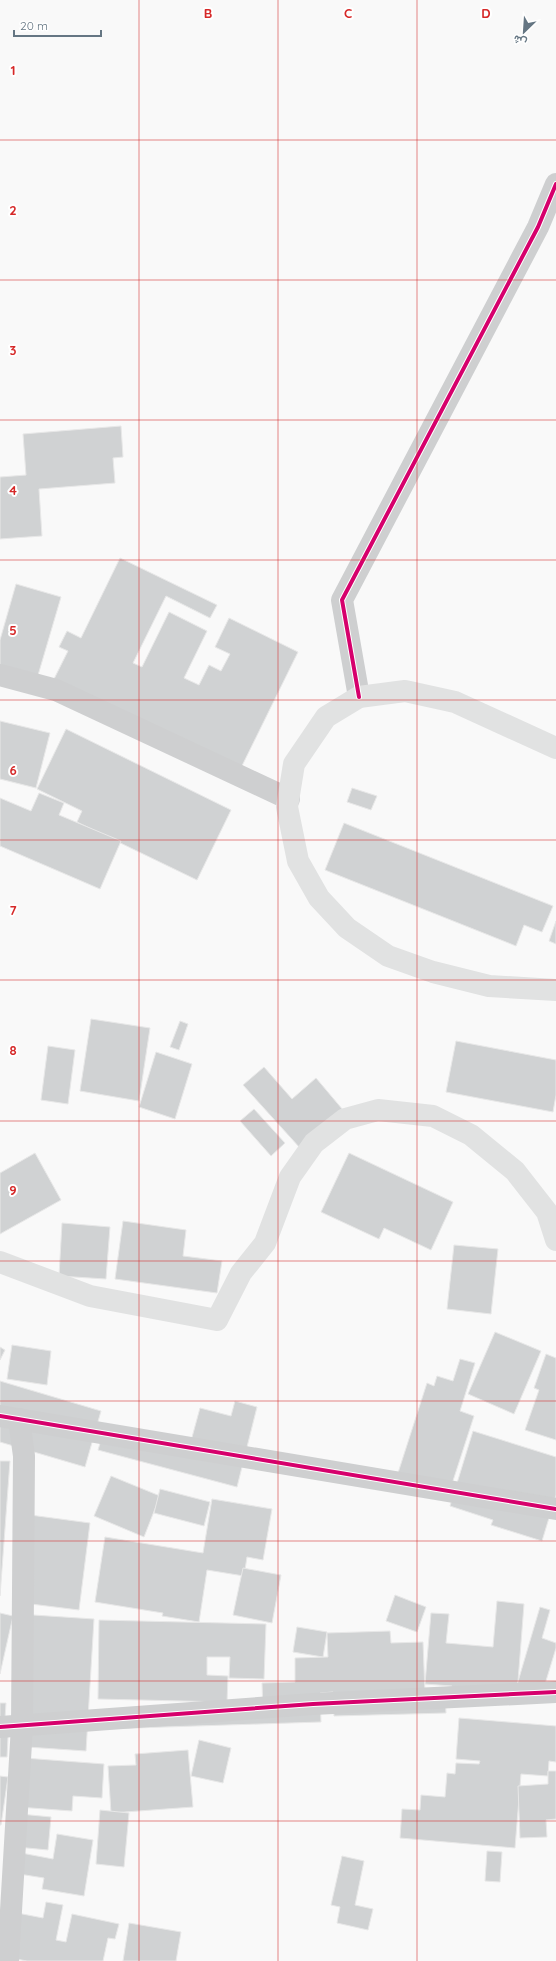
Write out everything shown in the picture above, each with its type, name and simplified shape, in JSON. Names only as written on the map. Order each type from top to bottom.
[{"type":"main road","points":[[556,748],[455,702],[405,691],[359,697],[326,717],[294,764],[287,807],[298,861],[319,898],[347,928],[388,956],[433,972],[489,986],[556,990]]},
{"type":"main road","points":[[0,1262],[90,1296],[217,1320],[241,1273],[265,1243],[290,1177],[314,1143],[345,1118],[378,1110],[433,1116],[471,1135],[515,1171],[547,1212],[556,1240]]},
{"type":"street","points":[[359,697],[342,600],[538,227],[556,184]]},
{"type":"street","points":[[0,675],[56,690],[289,799]]},
{"type":"street","points":[[9,1418],[556,1509]]},
{"type":"street","points":[[8,1961],[22,1726],[24,1456],[9,1418]]},
{"type":"street","points":[[0,1727],[313,1704],[556,1692]]},
{"type":"building","points":[[121,426],[123,457],[113,458],[115,483],[39,489],[42,536],[0,539],[0,477],[26,475],[23,434]]},
{"type":"building","points":[[120,558],[217,605],[210,618],[166,596],[133,663],[142,667],[169,612],[207,631],[184,678],[199,685],[209,665],[221,671],[230,654],[215,647],[229,618],[298,652],[235,780],[49,689],[68,651],[59,647],[67,631],[81,638]]},
{"type":"building","points":[[16,584],[61,597],[36,682],[0,671],[0,640]]},
{"type":"building","points":[[0,721],[50,733],[36,788],[0,779]]},
{"type":"building","points":[[66,729],[231,810],[197,880],[77,822],[82,811],[37,789]]},
{"type":"building","points":[[352,788],[377,796],[371,810],[347,802]]},
{"type":"building","points":[[39,793],[64,803],[59,815],[121,841],[100,889],[0,846],[0,798],[31,811]]},
{"type":"building","points":[[344,823],[553,906],[542,932],[524,925],[516,946],[325,870]]},
{"type":"building","points":[[556,921],[556,944],[549,941]]},
{"type":"building","points":[[91,1019],[150,1028],[139,1101],[80,1091]]},
{"type":"building","points":[[180,1021],[188,1024],[179,1050],[170,1047]]},
{"type":"building","points":[[456,1041],[556,1060],[556,1095],[553,1112],[446,1092]]},
{"type":"building","points":[[48,1046],[75,1050],[68,1104],[41,1100]]},
{"type":"building","points":[[156,1052],[192,1064],[175,1119],[139,1107]]},
{"type":"building","points":[[264,1067],[292,1099],[316,1078],[343,1110],[300,1148],[243,1085]]},
{"type":"building","points":[[254,1109],[285,1143],[271,1156],[240,1121]]},
{"type":"building","points":[[35,1153],[61,1200],[0,1234],[0,1173]]},
{"type":"building","points":[[349,1153],[453,1202],[431,1250],[384,1228],[379,1239],[321,1212]]},
{"type":"building","points":[[123,1221],[186,1230],[183,1256],[222,1261],[217,1293],[115,1279]]},
{"type":"building","points":[[62,1223],[110,1227],[106,1279],[59,1276]]},
{"type":"building","points":[[454,1245],[498,1249],[491,1314],[447,1309]]},
{"type":"building","points":[[495,1332],[541,1351],[514,1414],[468,1394]]},
{"type":"building","points":[[12,1345],[51,1351],[47,1385],[7,1379]]},
{"type":"building","points":[[0,1347],[5,1350],[0,1360]]},
{"type":"building","points":[[546,1354],[556,1358],[556,1440],[525,1430],[539,1390],[534,1388]]},
{"type":"building","points":[[460,1359],[475,1363],[460,1411],[474,1416],[450,1490],[398,1473],[427,1383],[434,1386],[437,1376],[453,1381]]},
{"type":"building","points":[[0,1381],[101,1411],[85,1467],[0,1442]]},
{"type":"building","points":[[235,1401],[257,1407],[237,1487],[98,1450],[104,1430],[188,1452],[200,1408],[231,1416]]},
{"type":"building","points":[[473,1431],[556,1457],[556,1495],[542,1541],[491,1525],[493,1520],[450,1506]]},
{"type":"building","points":[[0,1461],[10,1461],[0,1596]]},
{"type":"building","points":[[111,1476],[160,1496],[144,1537],[94,1516]]},
{"type":"building","points":[[160,1489],[210,1502],[204,1526],[154,1513]]},
{"type":"building","points":[[212,1499],[272,1509],[263,1560],[247,1557],[244,1576],[207,1570],[199,1622],[162,1616],[163,1613],[95,1602],[105,1537],[203,1553]]},
{"type":"building","points":[[30,1515],[90,1523],[79,1610],[15,1602]]},
{"type":"building","points":[[243,1568],[281,1575],[272,1623],[233,1615]]},
{"type":"building","points":[[395,1595],[426,1607],[417,1632],[386,1621]]},
{"type":"building","points":[[497,1601],[524,1604],[517,1694],[452,1693],[452,1686],[425,1684],[431,1613],[449,1614],[446,1643],[493,1647]]},
{"type":"building","points":[[540,1607],[550,1610],[542,1638],[556,1643],[556,1648],[542,1694],[517,1685]]},
{"type":"building","points":[[0,1613],[13,1616],[0,1674]]},
{"type":"building","points":[[18,1614],[94,1619],[86,1751],[27,1747]]},
{"type":"building","points":[[99,1620],[266,1624],[264,1679],[229,1678],[230,1657],[207,1657],[207,1675],[228,1676],[227,1702],[98,1699]]},
{"type":"building","points":[[297,1627],[327,1632],[323,1657],[293,1652]]},
{"type":"building","points":[[390,1631],[391,1643],[423,1642],[425,1694],[445,1693],[446,1713],[334,1716],[333,1692],[320,1693],[321,1722],[103,1729],[263,1711],[262,1683],[295,1682],[295,1658],[328,1657],[327,1633]]},
{"type":"building","points":[[0,1703],[6,1703],[5,1718],[9,1718],[7,1757],[0,1757]]},
{"type":"building","points":[[459,1718],[556,1726],[556,1762],[549,1761],[548,1776],[521,1774],[515,1848],[400,1838],[402,1809],[420,1810],[421,1795],[445,1797],[447,1773],[455,1774],[456,1763],[479,1764],[480,1761],[456,1759]]},
{"type":"building","points":[[199,1740],[231,1748],[223,1783],[191,1776]]},
{"type":"building","points":[[188,1750],[193,1807],[111,1813],[108,1766],[136,1765],[135,1754]]},
{"type":"building","points":[[24,1758],[104,1764],[102,1798],[73,1796],[72,1811],[18,1807]]},
{"type":"building","points":[[548,1771],[556,1771],[556,1819],[546,1820],[547,1837],[520,1838],[518,1786],[548,1784]]},
{"type":"building","points":[[0,1776],[8,1777],[1,1825],[0,1825]]},
{"type":"building","points":[[100,1810],[129,1813],[124,1867],[96,1864]]},
{"type":"building","points":[[20,1814],[51,1817],[48,1850],[17,1847]]},
{"type":"building","points":[[57,1834],[93,1840],[84,1896],[42,1889],[44,1878],[13,1873],[16,1852],[53,1859]]},
{"type":"building","points":[[487,1851],[502,1852],[500,1882],[485,1881]]},
{"type":"building","points":[[342,1856],[364,1861],[355,1905],[373,1909],[368,1930],[337,1923],[340,1907],[331,1905]]},
{"type":"building","points":[[46,1902],[63,1905],[56,1940],[66,1942],[72,1914],[119,1924],[115,1939],[108,1938],[103,1961],[27,1961],[0,1956],[7,1911],[43,1918]]},
{"type":"building","points":[[129,1923],[181,1932],[176,1961],[123,1961]]},
{"type":"cycle path","points":[[359,697],[342,600],[538,227],[556,184]]},
{"type":"cycle path","points":[[0,1416],[556,1509]]},
{"type":"cycle path","points":[[0,1727],[313,1704],[556,1692]]}]
